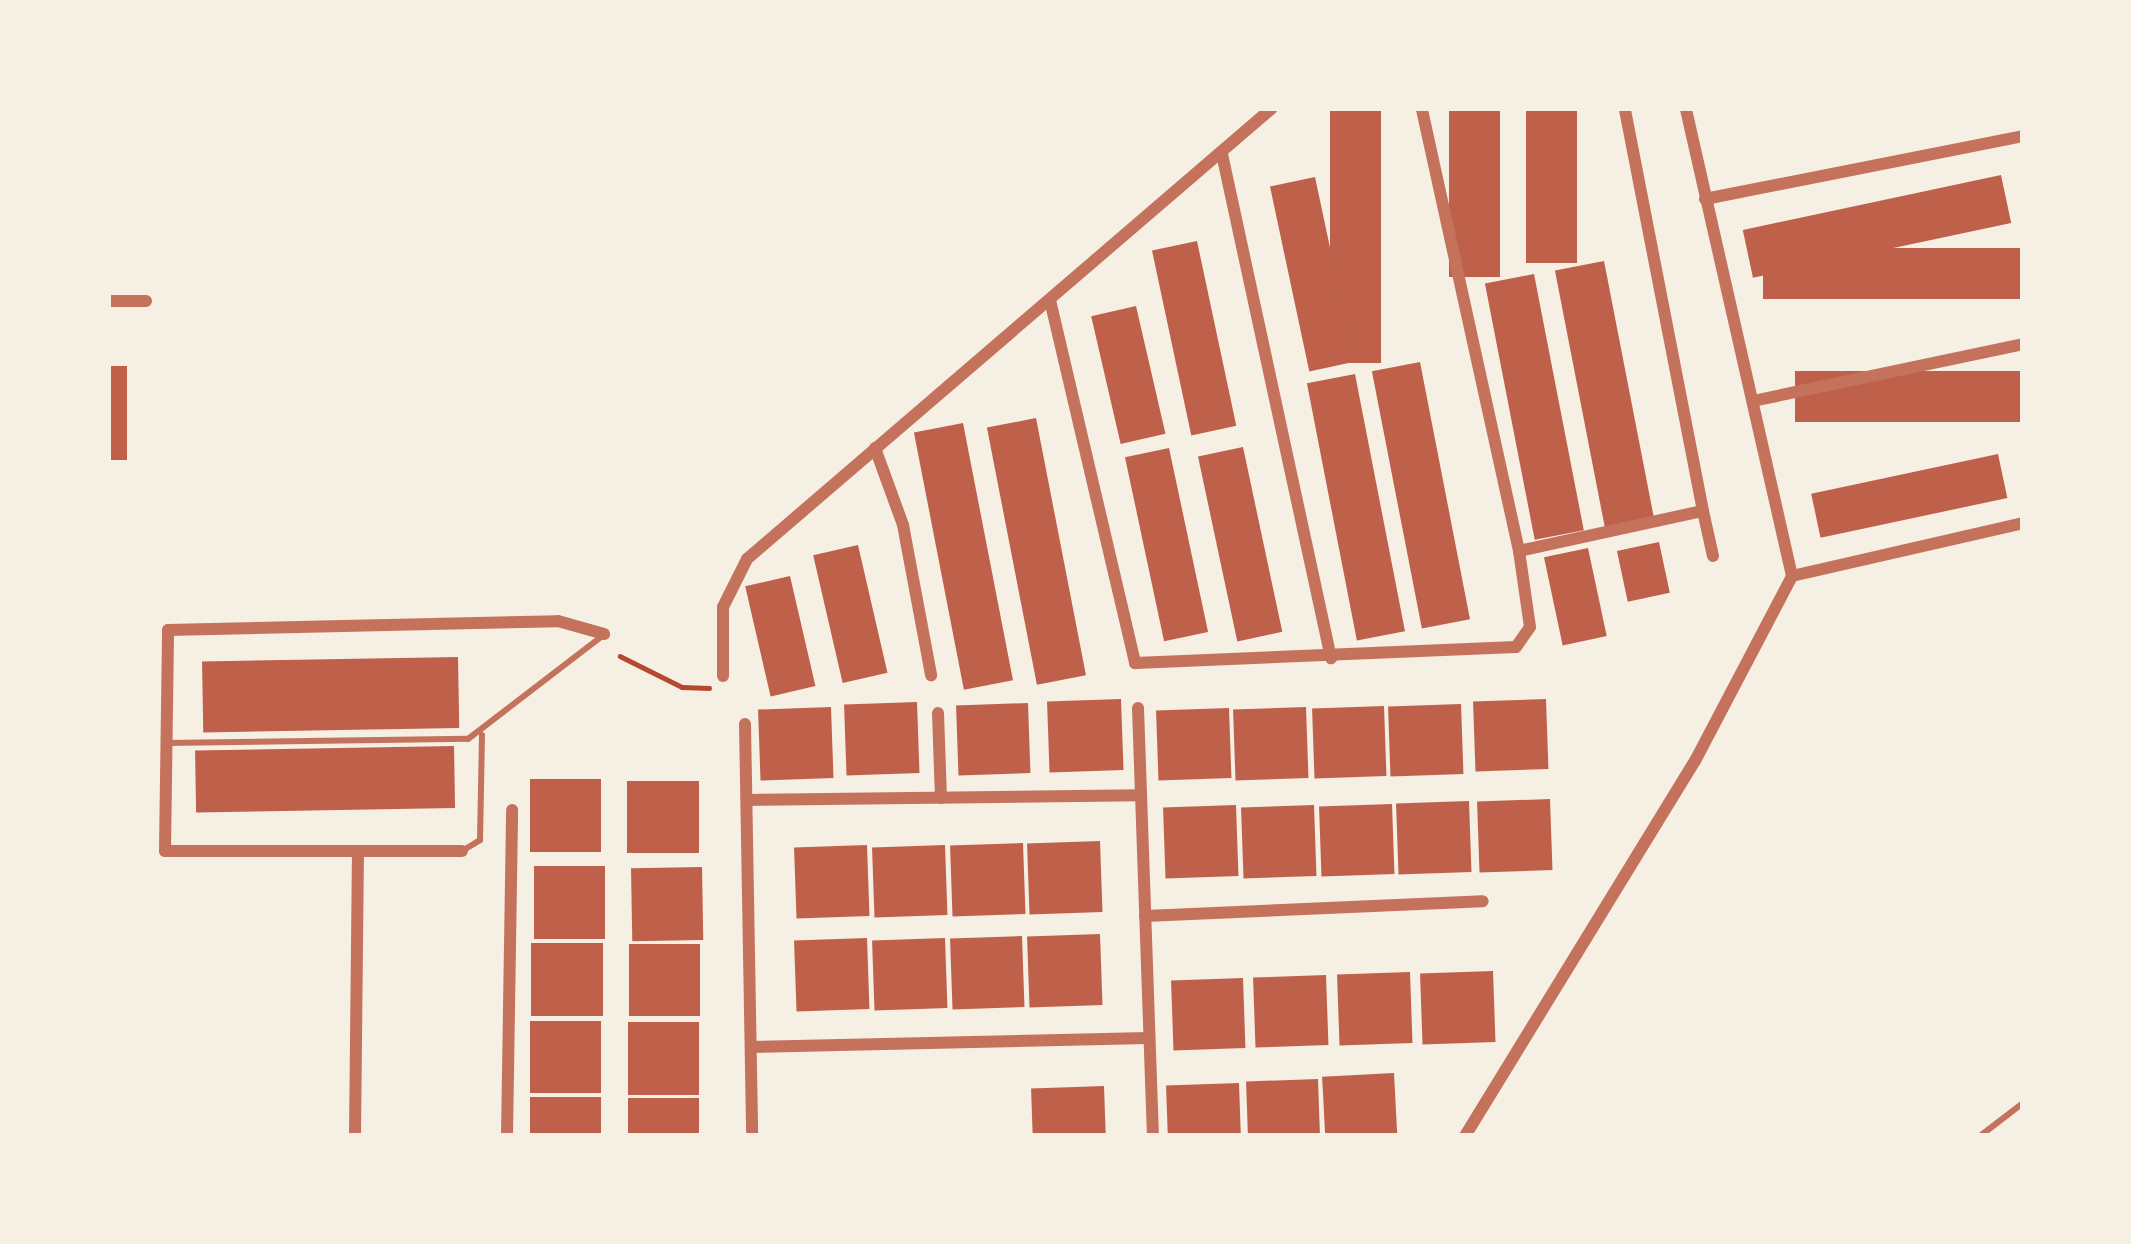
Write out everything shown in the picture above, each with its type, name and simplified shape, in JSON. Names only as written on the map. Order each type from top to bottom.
[{"type":"street","points":[[723,676],[723,607],[747,559],[1272,108]]},
{"type":"street","points":[[1050,300],[1135,663],[1331,658],[1526,640],[1519,551],[1422,108]]},
{"type":"street","points":[[1625,108],[1714,556]]},
{"type":"street","points":[[1466,1136],[1695,761],[1792,577],[1686,108]]},
{"type":"street","points":[[1706,199],[2023,136]]},
{"type":"street","points":[[1222,154],[1331,658]]},
{"type":"street","points":[[108,301],[146,301]]},
{"type":"street","points":[[1753,401],[2023,344]]},
{"type":"street","points":[[875,448],[903,525],[932,675]]},
{"type":"street","points":[[1519,551],[1703,511]]},
{"type":"street","points":[[1792,577],[2023,523]]},
{"type":"street","points":[[462,851],[181,856],[157,838],[167,630],[558,621],[604,634]]},
{"type":"street","points":[[1138,708],[1153,1136]]},
{"type":"street","points":[[938,713],[941,798]]},
{"type":"street","points":[[745,724],[752,1136]]},
{"type":"street","points":[[748,800],[1140,795]]},
{"type":"street","points":[[507,1136],[512,810]]},
{"type":"street","points":[[355,1136],[358,853]]},
{"type":"street","points":[[1145,916],[1483,901]]},
{"type":"street","points":[[751,1047],[1148,1038]]},
{"type":"lane","points":[[162,743],[482,735],[604,634]]},
{"type":"lane","points":[[462,851],[480,840],[482,735]]},
{"type":"lane","points":[[1980,1136],[2023,1103]]},
{"type":"path","points":[[620,656],[682,687],[723,676]]},
{"type":"building","points":[[1330,108],[1381,108],[1381,363],[1330,363]]},
{"type":"building","points":[[1449,108],[1500,108],[1500,277],[1449,277]]},
{"type":"building","points":[[1526,108],[1577,108],[1577,263],[1526,263]]},
{"type":"building","points":[[2001,175],[2011,223],[1753,278],[1743,230]]},
{"type":"building","points":[[1315,177],[1354,362],[1309,371],[1270,187]]},
{"type":"building","points":[[1197,241],[1236,426],[1191,435],[1152,251]]},
{"type":"building","points":[[1763,248],[2023,248],[2023,299],[1763,299]]},
{"type":"building","points":[[1604,261],[1654,518],[1605,528],[1555,271]]},
{"type":"building","points":[[1534,274],[1584,530],[1535,540],[1485,284]]},
{"type":"building","points":[[1136,306],[1165,434],[1121,444],[1091,316]]},
{"type":"building","points":[[1420,362],[1470,619],[1422,629],[1372,371]]},
{"type":"building","points":[[108,366],[127,366],[127,460],[108,460]]},
{"type":"building","points":[[1795,371],[2023,371],[2023,422],[1795,422]]},
{"type":"building","points":[[1355,374],[1405,631],[1357,641],[1307,383]]},
{"type":"building","points":[[1036,418],[1086,675],[1037,685],[987,428]]},
{"type":"building","points":[[963,423],[1013,680],[964,690],[914,433]]},
{"type":"building","points":[[1243,447],[1282,632],[1237,641],[1198,457]]},
{"type":"building","points":[[1169,448],[1208,632],[1164,641],[1125,457]]},
{"type":"building","points":[[1998,454],[2007,498],[1821,538],[1811,494]]},
{"type":"building","points":[[1659,542],[1670,593],[1628,602],[1617,551]]},
{"type":"building","points":[[858,545],[887,673],[843,683],[813,555]]},
{"type":"building","points":[[1588,548],[1607,636],[1563,645],[1544,557]]},
{"type":"building","points":[[790,576],[815,686],[771,696],[745,586]]},
{"type":"building","points":[[458,657],[459,728],[203,732],[202,661]]},
{"type":"building","points":[[1121,699],[1123,770],[1050,773],[1047,702]]},
{"type":"building","points":[[1546,699],[1548,769],[1475,772],[1473,702]]},
{"type":"building","points":[[917,702],[919,773],[847,776],[844,705]]},
{"type":"building","points":[[1028,703],[1030,773],[958,775],[956,706]]},
{"type":"building","points":[[1461,704],[1463,774],[1390,777],[1388,707]]},
{"type":"building","points":[[1384,706],[1386,776],[1314,778],[1312,709]]},
{"type":"building","points":[[831,707],[833,778],[761,781],[758,710]]},
{"type":"building","points":[[1306,707],[1308,778],[1236,781],[1233,710]]},
{"type":"building","points":[[1229,708],[1231,778],[1158,781],[1156,711]]},
{"type":"building","points":[[454,746],[455,808],[196,813],[195,751]]},
{"type":"building","points":[[530,779],[601,779],[601,852],[530,852]]},
{"type":"building","points":[[627,781],[699,781],[699,853],[627,853]]},
{"type":"building","points":[[1550,799],[1552,870],[1480,873],[1477,802]]},
{"type":"building","points":[[1469,801],[1471,872],[1399,875],[1396,804]]},
{"type":"building","points":[[1392,804],[1394,874],[1321,877],[1319,807]]},
{"type":"building","points":[[1236,805],[1238,876],[1166,879],[1163,808]]},
{"type":"building","points":[[1314,805],[1316,876],[1244,879],[1241,808]]},
{"type":"building","points":[[1100,841],[1102,912],[1030,915],[1027,844]]},
{"type":"building","points":[[1023,843],[1025,914],[953,917],[950,846]]},
{"type":"building","points":[[867,845],[869,916],[797,919],[794,848]]},
{"type":"building","points":[[945,845],[947,915],[874,918],[872,848]]},
{"type":"building","points":[[534,866],[605,866],[605,939],[534,939]]},
{"type":"building","points":[[702,867],[703,940],[632,941],[631,868]]},
{"type":"building","points":[[1100,934],[1102,1005],[1030,1008],[1027,937]]},
{"type":"building","points":[[1022,936],[1024,1007],[953,1009],[950,939]]},
{"type":"building","points":[[867,938],[869,1009],[797,1012],[794,941]]},
{"type":"building","points":[[945,938],[947,1008],[874,1011],[872,941]]},
{"type":"building","points":[[531,943],[603,943],[603,1016],[531,1016]]},
{"type":"building","points":[[629,944],[700,944],[700,1016],[629,1016]]},
{"type":"building","points":[[1493,971],[1495,1042],[1423,1045],[1420,974]]},
{"type":"building","points":[[1410,972],[1412,1043],[1340,1046],[1337,975]]},
{"type":"building","points":[[1326,975],[1328,1045],[1255,1048],[1253,978]]},
{"type":"building","points":[[1243,978],[1245,1048],[1173,1050],[1171,981]]},
{"type":"building","points":[[530,1021],[601,1021],[601,1093],[530,1093]]},
{"type":"building","points":[[628,1022],[699,1022],[699,1095],[628,1095]]},
{"type":"building","points":[[1394,1073],[1397,1136],[1325,1136],[1322,1077]]},
{"type":"building","points":[[1318,1079],[1320,1136],[1248,1136],[1246,1082]]},
{"type":"building","points":[[1239,1083],[1241,1136],[1168,1136],[1166,1086]]},
{"type":"building","points":[[1104,1086],[1106,1136],[1033,1136],[1031,1089]]},
{"type":"building","points":[[530,1097],[601,1097],[601,1136],[530,1136]]},
{"type":"building","points":[[628,1098],[699,1098],[699,1136],[628,1136]]}]
